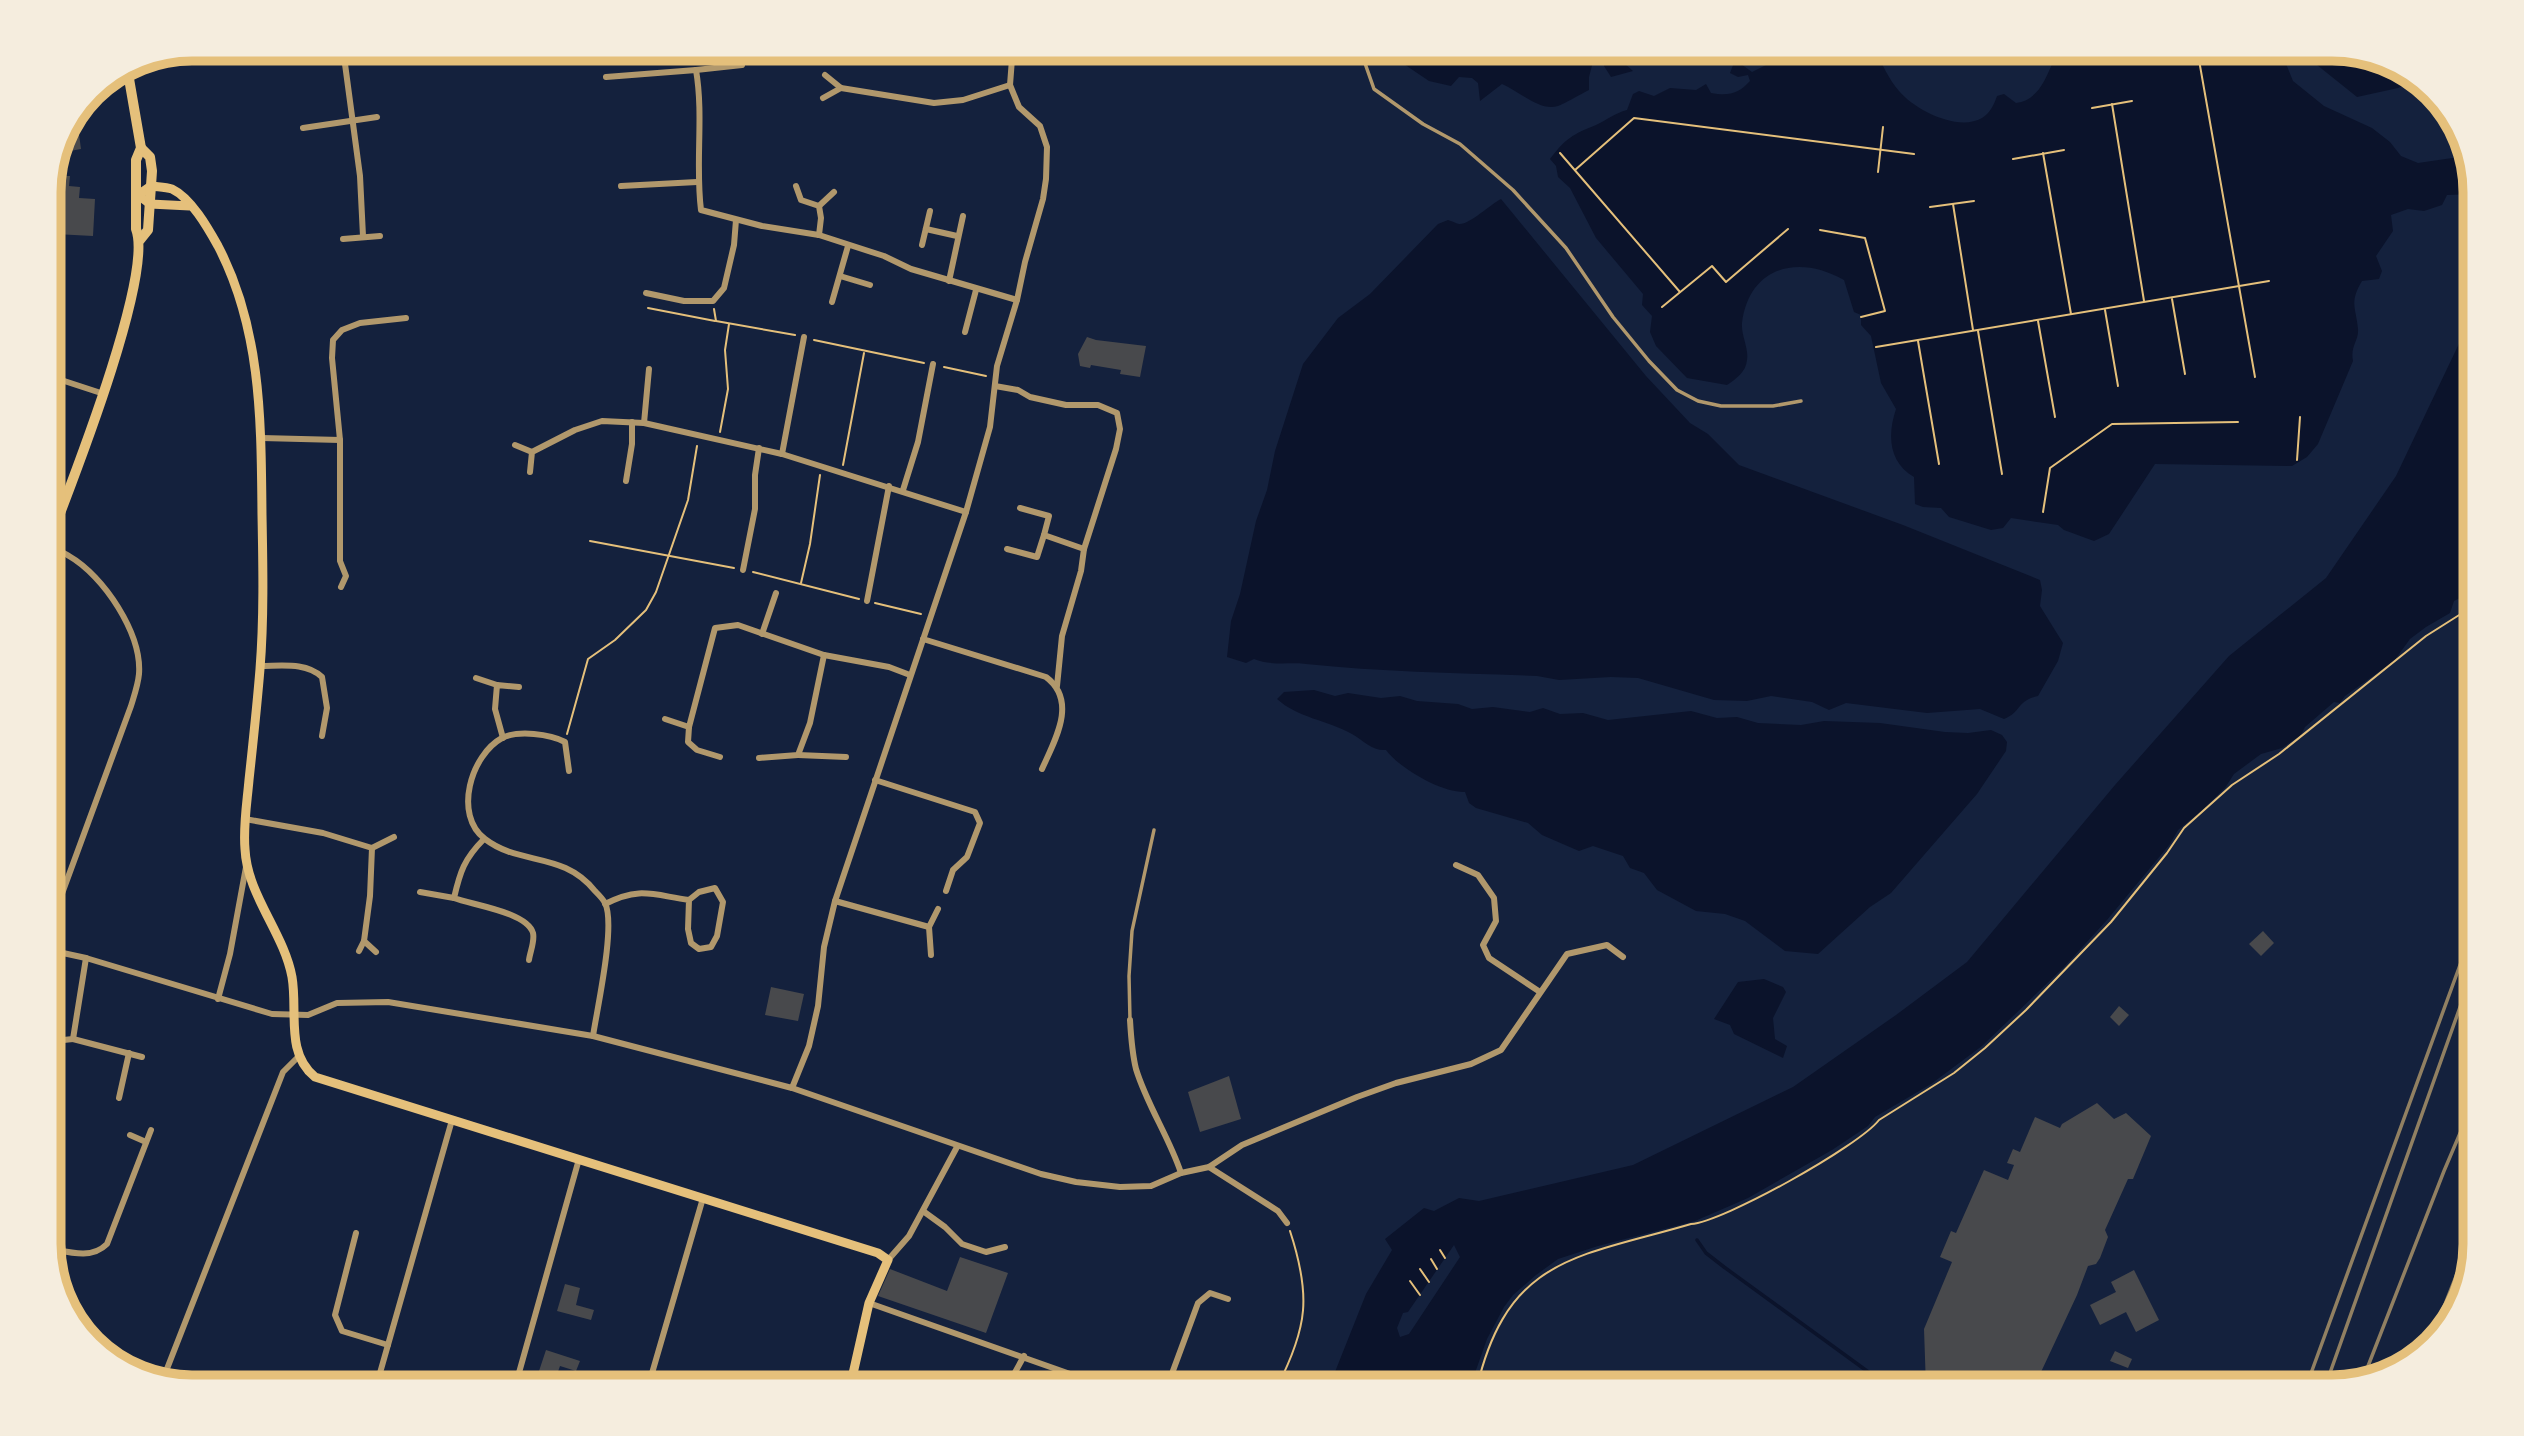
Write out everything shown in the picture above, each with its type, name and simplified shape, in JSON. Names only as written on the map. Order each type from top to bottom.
[{"type":"main road","points":[[62,509],[104,394],[129,306],[141,240],[148,230],[150,158],[141,148],[129,78]]},
{"type":"main road","points":[[141,148],[136,160],[136,229],[141,240]]},
{"type":"main road","points":[[138,195],[151,186],[172,189],[210,231],[236,288],[256,361],[262,438],[260,666],[245,819],[246,866],[288,959],[294,989],[298,1057],[306,1070],[315,1077],[878,1253],[888,1260],[869,1303],[853,1375]]},
{"type":"main road","points":[[138,195],[150,204],[190,206]]},
{"type":"street","points":[[345,61],[360,176],[363,236]]},
{"type":"street","points":[[792,1088],[808,1046],[818,1006],[824,947],[835,901],[966,512],[990,427],[994,382],[1043,199],[1047,147],[1040,126],[1019,107],[1010,85],[1012,61]]},
{"type":"street","points":[[606,77],[742,65]]},
{"type":"street","points":[[696,70],[700,96],[697,181],[701,210],[736,220],[819,235],[884,256],[949,282],[1017,300]]},
{"type":"street","points":[[825,75],[841,88],[934,103],[963,100],[1010,85]]},
{"type":"street","points":[[823,98],[841,88]]},
{"type":"street","points":[[303,128],[377,117]]},
{"type":"street","points":[[621,186],[697,181]]},
{"type":"street","points":[[796,186],[801,200],[818,206]]},
{"type":"street","points":[[818,206],[834,192]]},
{"type":"street","points":[[818,206],[821,218],[819,235]]},
{"type":"street","points":[[922,245],[930,211]]},
{"type":"street","points":[[949,282],[957,236],[964,216]]},
{"type":"street","points":[[646,293],[684,301],[713,301],[724,288],[734,246],[736,220]]},
{"type":"street","points":[[926,229],[957,236]]},
{"type":"street","points":[[343,239],[380,236]]},
{"type":"street","points":[[832,302],[848,246]]},
{"type":"street","points":[[840,276],[870,285]]},
{"type":"street","points":[[965,332],[976,290]]},
{"type":"street","points":[[341,587],[346,576],[340,561],[340,440],[332,358],[333,340],[342,330],[360,323],[406,318]]},
{"type":"street","points":[[782,454],[804,337]]},
{"type":"street","points":[[903,490],[918,443],[933,364]]},
{"type":"street","points":[[645,423],[649,369]]},
{"type":"street","points":[[62,380],[104,394]]},
{"type":"street","points":[[994,382],[1030,397],[1066,405],[1098,405],[1117,413],[1120,429],[1084,549],[1081,570],[1062,636],[1057,686],[1063,704],[1059,730],[1042,769]]},
{"type":"street","points":[[515,445],[532,452],[575,430],[602,421],[645,423],[782,454],[966,512]]},
{"type":"street","points":[[626,481],[632,444],[632,422]]},
{"type":"street","points":[[262,438],[340,440]]},
{"type":"street","points":[[743,570],[755,509],[755,475],[759,448]]},
{"type":"street","points":[[530,472],[532,452]]},
{"type":"street","points":[[867,601],[889,486]]},
{"type":"street","points":[[1007,549],[1037,556],[1044,535],[1049,516],[1020,508]]},
{"type":"street","points":[[1044,535],[1084,549]]},
{"type":"street","points":[[62,552],[89,573],[127,619],[138,654],[139,675],[131,706],[62,894]]},
{"type":"street","points":[[762,634],[776,593]]},
{"type":"street","points":[[720,757],[697,750],[688,742],[689,727],[715,628],[738,625],[824,655],[888,667],[910,675]]},
{"type":"street","points":[[923,639],[1046,677],[1057,686]]},
{"type":"street","points":[[798,755],[810,723],[824,655]]},
{"type":"street","points":[[260,666],[305,667],[314,669],[322,677],[327,708],[322,736]]},
{"type":"street","points":[[476,678],[497,685],[519,687]]},
{"type":"street","points":[[497,685],[495,709],[503,738]]},
{"type":"street","points":[[665,719],[689,727]]},
{"type":"street","points":[[569,771],[565,742],[552,735],[514,735],[503,738],[488,751],[472,778],[466,803],[473,824],[484,839],[514,853],[559,863],[585,879],[606,904],[608,920],[605,959],[593,1036]]},
{"type":"street","points":[[759,758],[798,755],[846,757]]},
{"type":"street","points":[[876,780],[975,812],[980,823],[967,857],[953,870],[946,891]]},
{"type":"street","points":[[245,819],[323,833],[372,848],[394,836]]},
{"type":"street","points":[[454,898],[460,871],[471,852],[484,839]]},
{"type":"street","points":[[359,951],[364,941],[372,877],[372,848]]},
{"type":"street","points":[[1456,865],[1478,875],[1494,898],[1496,921],[1483,945],[1489,958],[1540,992]]},
{"type":"street","points":[[218,999],[236,929],[246,866]]},
{"type":"street","points":[[606,904],[624,894],[638,891],[689,900],[699,892],[715,888],[723,902],[718,936],[711,947],[699,949],[691,943],[688,929],[689,900]]},
{"type":"street","points":[[420,892],[454,898],[510,915],[530,927],[534,936],[529,960]]},
{"type":"street","points":[[835,901],[929,927]]},
{"type":"street","points":[[931,955],[929,927],[938,909]]},
{"type":"street","points":[[364,941],[376,952]]},
{"type":"street","points":[[62,953],[272,1014],[308,1015],[337,1003],[360,1001],[410,1005],[593,1036],[792,1088],[1041,1174],[1076,1182],[1120,1187],[1151,1186],[1181,1173],[1209,1167],[1242,1145],[1357,1097],[1396,1083],[1471,1064],[1501,1050],[1567,954],[1607,945],[1623,957]]},
{"type":"street","points":[[73,1040],[86,958]]},
{"type":"street","points":[[1130,1020],[1136,1069],[1181,1173]]},
{"type":"street","points":[[62,1041],[73,1040],[142,1057]]},
{"type":"street","points":[[119,1098],[129,1053]]},
{"type":"street","points":[[166,1372],[283,1072],[298,1057]]},
{"type":"street","points":[[379,1375],[452,1120]]},
{"type":"street","points":[[62,1250],[84,1254],[99,1252],[107,1244],[150,1130]]},
{"type":"street","points":[[130,1135],[146,1142]]},
{"type":"street","points":[[888,1260],[909,1236],[957,1147]]},
{"type":"street","points":[[518,1375],[579,1159]]},
{"type":"street","points":[[1209,1167],[1278,1211],[1287,1223]]},
{"type":"street","points":[[651,1375],[702,1198]]},
{"type":"street","points":[[923,1211],[962,1244],[986,1252],[1005,1247]]},
{"type":"street","points":[[356,1234],[335,1315],[342,1331],[387,1345]]},
{"type":"street","points":[[1171,1375],[1198,1303],[1210,1293],[1228,1299]]},
{"type":"street","points":[[869,1303],[1075,1375]]},
{"type":"street","points":[[1014,1375],[1024,1356]]},
{"type":"lane","points":[[1364,61],[1374,89],[1423,124],[1460,144],[1513,190],[1566,248],[1614,317],[1649,361],[1677,390],[1698,401],[1721,406],[1773,406],[1801,401]]},
{"type":"lane","points":[[1130,1020],[1132,931],[1154,830]]},
{"type":"path","points":[[2171,64],[2192,61]]},
{"type":"path","points":[[2199,61],[2255,377]]},
{"type":"path","points":[[2301,63],[2305,61]]},
{"type":"path","points":[[2092,108],[2132,101]]},
{"type":"path","points":[[2112,104],[2145,302]]},
{"type":"path","points":[[1574,170],[1634,118],[1914,154]]},
{"type":"path","points":[[1878,172],[1883,127]]},
{"type":"path","points":[[2012,159],[2064,150]]},
{"type":"path","points":[[1560,153],[1680,292]]},
{"type":"path","points":[[2043,153],[2072,314]]},
{"type":"path","points":[[1930,207],[1974,201]]},
{"type":"path","points":[[1952,204],[1974,331]]},
{"type":"path","points":[[1662,307],[1712,266],[1726,282],[1788,229]]},
{"type":"path","points":[[1820,230],[1864,238],[1885,311],[1861,317]]},
{"type":"path","points":[[1877,347],[2269,281]]},
{"type":"path","points":[[2172,298],[2185,374]]},
{"type":"path","points":[[713,301],[716,321]]},
{"type":"path","points":[[648,308],[933,364],[994,382]]},
{"type":"path","points":[[2104,309],[2118,386]]},
{"type":"path","points":[[2038,320],[2054,417]]},
{"type":"path","points":[[718,439],[728,389],[725,350],[729,324]]},
{"type":"path","points":[[1978,330],[2002,474]]},
{"type":"path","points":[[1917,340],[1939,464]]},
{"type":"path","points":[[842,473],[864,352]]},
{"type":"path","points":[[2297,460],[2300,417]]},
{"type":"path","points":[[2043,512],[2050,468],[2112,424],[2238,422]]},
{"type":"path","points":[[565,742],[588,659],[615,640],[646,610],[656,592],[688,499],[691,469],[699,435]]},
{"type":"path","points":[[801,583],[822,467]]},
{"type":"path","points":[[590,541],[743,570],[930,617]]},
{"type":"path","points":[[1480,1375],[1500,1323],[1516,1298],[1533,1282],[1561,1263],[1701,1223],[1751,1201],[1836,1153],[1870,1130],[1879,1120],[1954,1073],[1986,1048],[2067,970],[2167,853],[2184,828],[2232,785],[2279,754],[2427,636],[2462,613]]},
{"type":"path","points":[[1283,1375],[1293,1356],[1301,1329],[1305,1300],[1299,1260],[1287,1223]]},
{"type":"path","points":[[1440,1250],[1445,1258]]},
{"type":"path","points":[[1431,1259],[1437,1269]]},
{"type":"path","points":[[1420,1269],[1429,1282]]},
{"type":"path","points":[[1410,1281],[1420,1295]]},
{"type":"water","points":[[1399,61],[1593,61],[1589,90],[1561,105],[1551,107],[1537,104],[1502,84],[1480,101],[1478,83],[1472,78],[1459,77],[1451,86],[1429,81]]},
{"type":"water","points":[[1604,61],[1622,61],[1633,71],[1611,77]]},
{"type":"water","points":[[1735,61],[1740,61],[1752,72],[1770,63],[1881,61],[1899,91],[1915,105],[1949,121],[1972,122],[1985,116],[1997,96],[2004,94],[2016,103],[2030,98],[2044,82],[2053,62],[2050,61],[2285,61],[2293,81],[2324,106],[2372,128],[2390,142],[2401,156],[2418,163],[2458,157],[2462,194],[2447,195],[2442,205],[2424,211],[2408,209],[2391,215],[2393,231],[2376,256],[2382,271],[2379,279],[2362,281],[2356,295],[2354,305],[2358,333],[2353,361],[2318,444],[2307,457],[2292,466],[2155,464],[2109,534],[2094,541],[2064,530],[2058,525],[2011,518],[2003,528],[1991,530],[1949,517],[1941,508],[1915,504],[1914,477],[1899,464],[1892,448],[1891,429],[1896,409],[1881,383],[1871,336],[1861,325],[1861,315],[1854,312],[1844,280],[1827,272],[1794,267],[1765,277],[1747,304],[1742,323],[1747,355],[1743,372],[1727,385],[1687,378],[1656,346],[1650,332],[1652,316],[1642,305],[1643,294],[1596,238],[1570,188],[1558,177],[1556,166],[1550,159],[1565,142],[1575,134],[1627,110],[1633,94],[1639,91],[1654,96],[1670,88],[1696,90],[1706,84],[1711,93],[1733,93],[1750,81],[1748,75],[1738,77],[1730,73]]},
{"type":"water","points":[[2312,61],[2349,62],[2365,66],[2382,71],[2406,84],[2357,97]]},
{"type":"water","points":[[1501,199],[1646,376],[1690,423],[1708,434],[1739,465],[1903,525],[2040,580],[2040,606],[2063,643],[2058,661],[2038,696],[2026,701],[2004,719],[1980,709],[1927,713],[1846,703],[1829,710],[1812,702],[1771,696],[1747,701],[1714,700],[1638,678],[1559,680],[1537,676],[1273,663],[1254,659],[1246,663],[1227,657],[1231,621],[1240,594],[1256,521],[1303,364],[1338,318],[1370,294],[1438,224],[1448,220],[1463,223]]},
{"type":"water","points":[[2462,337],[2462,597],[2454,601],[2450,613],[2410,639],[2394,661],[2345,696],[2340,703],[2334,702],[2305,727],[2301,735],[2282,748],[2261,754],[2234,774],[2225,788],[2178,830],[2170,844],[2107,920],[2064,967],[1982,1046],[1931,1084],[1875,1117],[1868,1126],[1832,1150],[1748,1198],[1695,1221],[1558,1259],[1513,1295],[1504,1307],[1487,1339],[1474,1375],[1334,1375],[1366,1294],[1392,1250],[1385,1239],[1424,1208],[1434,1211],[1459,1198],[1479,1201],[1633,1165],[1793,1087],[1967,962],[2115,785],[2229,656],[2326,578],[2396,476]],"holes":[[[1454,1245],[1460,1257],[1409,1334],[1400,1337],[1397,1328],[1403,1313],[1408,1312]]]},
{"type":"water","points":[[1314,690],[1335,696],[1348,693],[1381,698],[1400,696],[1417,701],[1458,704],[1472,709],[1493,707],[1530,712],[1543,708],[1560,714],[1583,713],[1608,720],[1691,711],[1717,718],[1737,717],[1758,723],[1801,725],[1824,721],[1880,723],[1945,732],[1991,730],[2002,735],[2007,742],[2006,751],[1977,794],[1891,893],[1870,907],[1818,954],[1785,951],[1745,921],[1725,914],[1696,911],[1657,890],[1644,873],[1630,868],[1623,856],[1593,846],[1579,851],[1542,835],[1528,823],[1476,808],[1469,803],[1465,792],[1433,784],[1401,764],[1386,750],[1372,747],[1342,729],[1294,711],[1277,699],[1284,692]]},
{"type":"water","points":[[1764,979],[1783,987],[1786,992],[1773,1018],[1775,1039],[1787,1046],[1783,1058],[1734,1034],[1730,1025],[1714,1019],[1738,982]]},
{"type":"building","points":[[78,129],[81,149],[70,151],[71,142]]},
{"type":"building","points":[[62,176],[70,176],[69,186],[80,187],[79,198],[95,199],[93,236],[62,234]]},
{"type":"building","points":[[1087,337],[1146,346],[1140,377],[1120,374],[1121,370],[1080,366],[1078,354]]},
{"type":"building","points":[[2263,931],[2274,943],[2261,956],[2249,944]]},
{"type":"building","points":[[771,987],[804,994],[798,1021],[765,1015]]},
{"type":"building","points":[[2119,1006],[2129,1015],[2119,1026],[2110,1017]]},
{"type":"building","points":[[1229,1076],[1241,1119],[1200,1132],[1188,1092]]},
{"type":"building","points":[[2097,1103],[2114,1119],[2126,1113],[2151,1136],[2133,1179],[2128,1179],[2105,1230],[2108,1237],[2100,1258],[2096,1264],[2088,1266],[2040,1375],[1926,1375],[1924,1329],[1952,1262],[1940,1257],[1951,1231],[1956,1233],[1984,1170],[2008,1180],[2014,1165],[2007,1163],[2013,1149],[2020,1152],[2035,1117],[2060,1128],[2062,1124]]},
{"type":"building","points":[[960,1257],[1008,1273],[986,1333],[878,1296],[890,1269],[947,1291]]},
{"type":"building","points":[[2134,1270],[2159,1320],[2136,1332],[2126,1312],[2100,1325],[2090,1305],[2116,1292],[2111,1282]]},
{"type":"building","points":[[565,1284],[580,1288],[576,1305],[594,1310],[591,1320],[557,1311]]},
{"type":"building","points":[[546,1350],[580,1361],[576,1371],[560,1366],[557,1375],[538,1375]]},
{"type":"building","points":[[2115,1351],[2132,1359],[2128,1368],[2110,1361]]},
{"type":"waterway","points":[[1697,1240],[1706,1253],[1724,1267],[1872,1375]]},
{"type":"railway","points":[[2310,1375],[2463,958]]},
{"type":"railway","points":[[2329,1375],[2463,999]]},
{"type":"railway","points":[[2367,1370],[2463,1127]]},
{"type":"railway","points":[[2440,1316],[2462,1261]]}]
